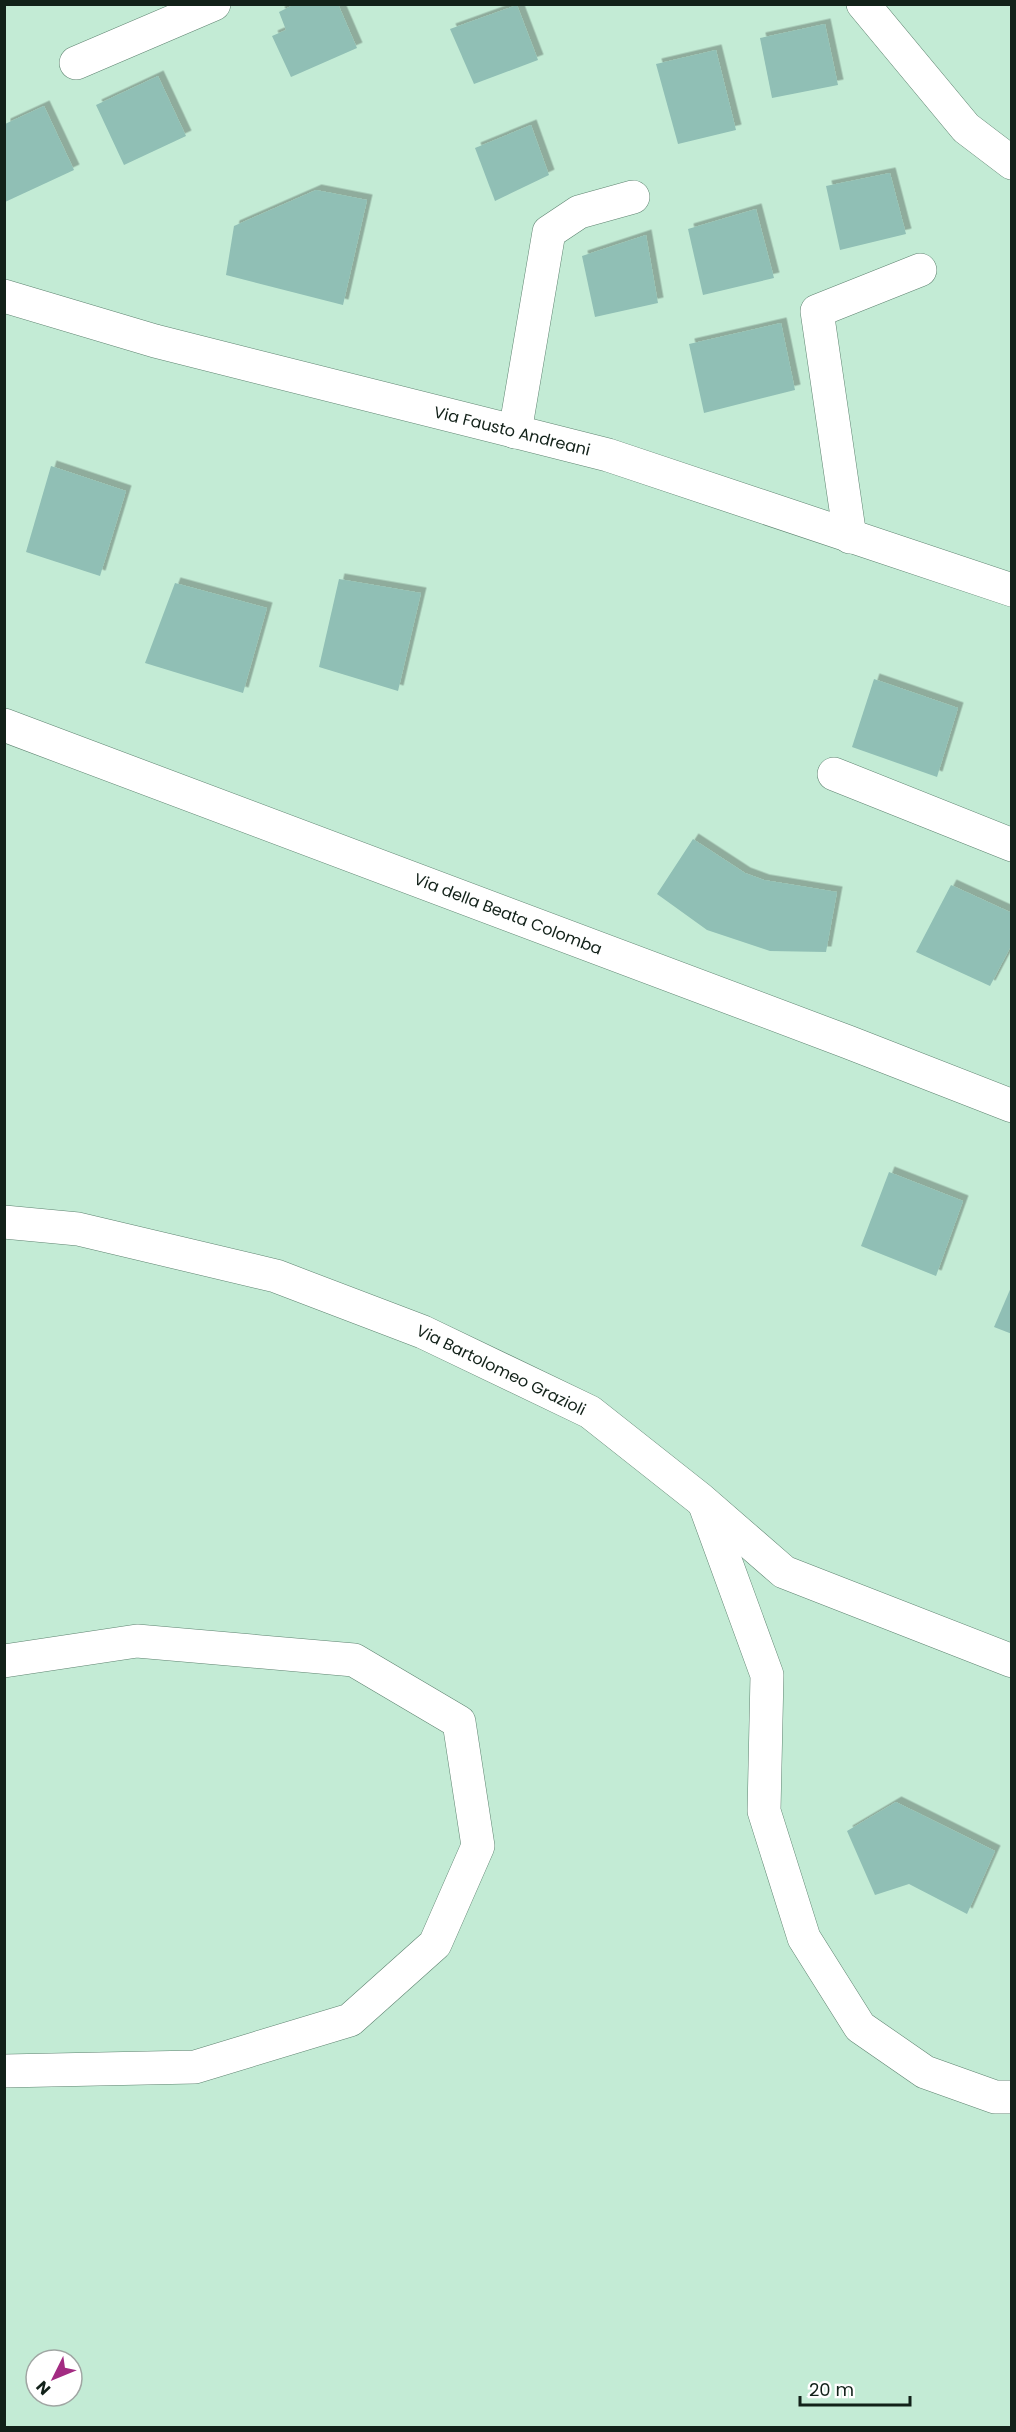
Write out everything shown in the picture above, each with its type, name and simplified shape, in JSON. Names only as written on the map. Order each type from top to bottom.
[{"type":"street","points":[[76,63],[214,4]]},
{"type":"street","points":[[863,4],[966,128],[1011,163]]},
{"type":"street","points":[[515,432],[549,232],[579,212],[633,197]]},
{"type":"street","points":[[850,537],[817,311],[920,270]]},
{"type":"street","name":"Via Fausto Andreani","points":[[4,296],[155,340],[608,455],[1011,590]]},
{"type":"street","name":"Via della Beata Colomba","points":[[4,725],[1011,1104]]},
{"type":"street","points":[[834,774],[1011,845]]},
{"type":"street","name":"Via Bartolomeo Grazioli","points":[[4,1222],[78,1229],[276,1276],[423,1332],[590,1412],[705,1503],[784,1572],[1011,1661]]},
{"type":"street","points":[[705,1503],[767,1675],[764,1811],[804,1938],[860,2027],[925,2072],[995,2097],[1011,2097]]},
{"type":"street","points":[[4,1661],[137,1641],[354,1660],[459,1722],[478,1846],[435,1944],[350,2019],[195,2067],[4,2071]]},
{"type":"building","points":[[295,4],[338,4],[357,48],[291,77],[272,36],[286,30],[279,12]]},
{"type":"building","points":[[517,5],[538,60],[474,84],[450,29]]},
{"type":"building","points":[[825,24],[838,85],[772,98],[760,38]]},
{"type":"building","points":[[716,50],[736,130],[678,144],[656,64]]},
{"type":"building","points":[[158,76],[186,136],[124,165],[96,105]]},
{"type":"building","points":[[44,106],[74,170],[5,202],[5,124]]},
{"type":"building","points":[[531,125],[549,175],[495,201],[475,148]]},
{"type":"building","points":[[890,173],[906,234],[840,250],[826,186]]},
{"type":"building","points":[[316,190],[367,200],[343,305],[226,275],[234,226]]},
{"type":"building","points":[[756,209],[774,278],[703,295],[688,229]]},
{"type":"building","points":[[646,235],[658,303],[595,317],[582,256]]},
{"type":"building","points":[[781,323],[795,390],[704,413],[689,344]]},
{"type":"building","points":[[51,466],[126,491],[100,576],[26,552]]},
{"type":"building","points":[[339,579],[421,593],[398,691],[319,667]]},
{"type":"building","points":[[175,583],[267,608],[243,693],[145,663]]},
{"type":"building","points":[[874,679],[958,708],[937,777],[852,747]]},
{"type":"building","points":[[693,839],[745,873],[764,880],[837,892],[826,952],[770,951],[707,930],[657,894]]},
{"type":"building","points":[[951,885],[1012,913],[1012,944],[990,986],[916,952]]},
{"type":"building","points":[[889,1172],[963,1201],[936,1276],[861,1246]]},
{"type":"building","points":[[1012,1285],[1012,1334],[994,1327]]},
{"type":"building","points":[[896,1802],[995,1851],[967,1914],[909,1884],[875,1895],[847,1831]]}]
